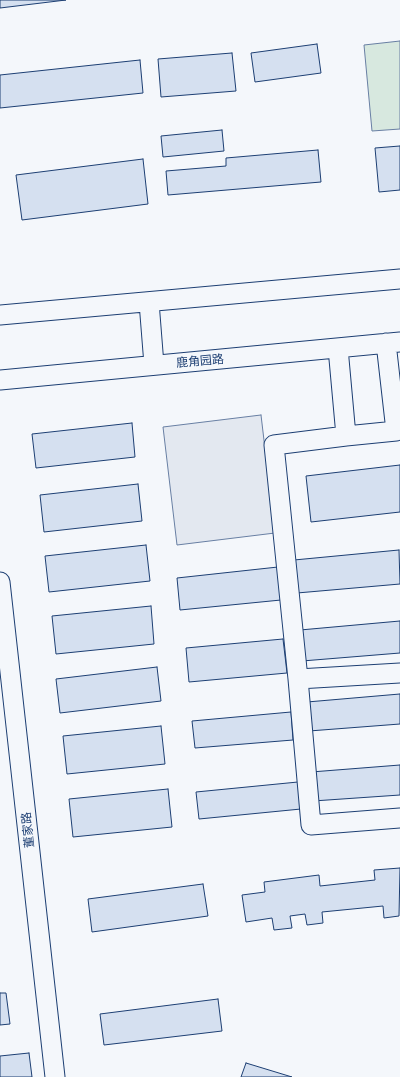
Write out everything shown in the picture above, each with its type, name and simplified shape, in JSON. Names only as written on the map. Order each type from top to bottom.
[{"type":"street","points":[[0,315],[400,279]]},
{"type":"street","points":[[149,302],[154,365]]},
{"type":"street","points":[[393,342],[398,431],[274,445],[286,554],[311,825],[400,818]]},
{"type":"street","name":"鹿角园路","points":[[0,380],[393,342]]},
{"type":"street","points":[[338,348],[346,436]]},
{"type":"street","name":"董家路","points":[[0,582],[56,1077]]},
{"type":"street","points":[[298,679],[400,673]]},
{"type":"shaded area","points":[[400,41],[400,129],[372,131],[364,45]]},
{"type":"shaded area","points":[[261,415],[275,533],[177,545],[163,427]]},
{"type":"building","points":[[0,0],[66,0],[0,8]]},
{"type":"building","points":[[317,44],[321,73],[255,82],[251,53]]},
{"type":"building","points":[[232,53],[236,91],[161,97],[158,59]]},
{"type":"building","points":[[140,60],[143,93],[0,108],[0,75]]},
{"type":"building","points":[[222,130],[224,151],[163,157],[161,136]]},
{"type":"building","points":[[400,146],[400,190],[379,192],[375,148]]},
{"type":"building","points":[[318,150],[321,182],[168,195],[166,171],[226,166],[226,158]]},
{"type":"building","points":[[143,159],[148,204],[22,220],[16,175]]},
{"type":"building","points":[[132,423],[135,457],[36,468],[32,434]]},
{"type":"building","points":[[400,465],[400,512],[311,522],[306,476]]},
{"type":"building","points":[[138,484],[142,521],[44,532],[40,495]]},
{"type":"building","points":[[146,545],[150,581],[49,592],[45,556]]},
{"type":"building","points":[[399,550],[400,584],[297,593],[294,560]]},
{"type":"building","points":[[278,567],[281,600],[180,610],[177,578]]},
{"type":"building","points":[[151,606],[154,644],[56,654],[52,616]]},
{"type":"building","points":[[400,621],[400,653],[302,661],[300,630]]},
{"type":"building","points":[[283,639],[287,673],[189,682],[186,648]]},
{"type":"building","points":[[157,667],[161,701],[60,713],[56,679]]},
{"type":"building","points":[[400,694],[400,724],[309,731],[307,702]]},
{"type":"building","points":[[291,712],[293,740],[195,748],[192,721]]},
{"type":"building","points":[[161,726],[165,764],[67,774],[63,736]]},
{"type":"building","points":[[400,765],[400,795],[313,801],[311,772]]},
{"type":"building","points":[[298,782],[301,809],[199,819],[196,792]]},
{"type":"building","points":[[168,789],[172,827],[73,837],[69,799]]},
{"type":"building","points":[[400,868],[399,916],[384,918],[383,906],[322,912],[323,923],[307,925],[305,914],[290,916],[292,928],[274,930],[272,918],[246,922],[242,895],[265,892],[264,882],[319,875],[320,886],[375,880],[374,870]]},
{"type":"building","points":[[203,884],[208,916],[92,932],[88,899]]},
{"type":"building","points":[[0,993],[6,993],[10,1024],[0,1025]]},
{"type":"building","points":[[218,999],[222,1031],[104,1045],[100,1014]]},
{"type":"building","points":[[29,1053],[32,1077],[0,1077],[0,1056]]},
{"type":"building","points":[[246,1063],[292,1077],[241,1077]]}]
